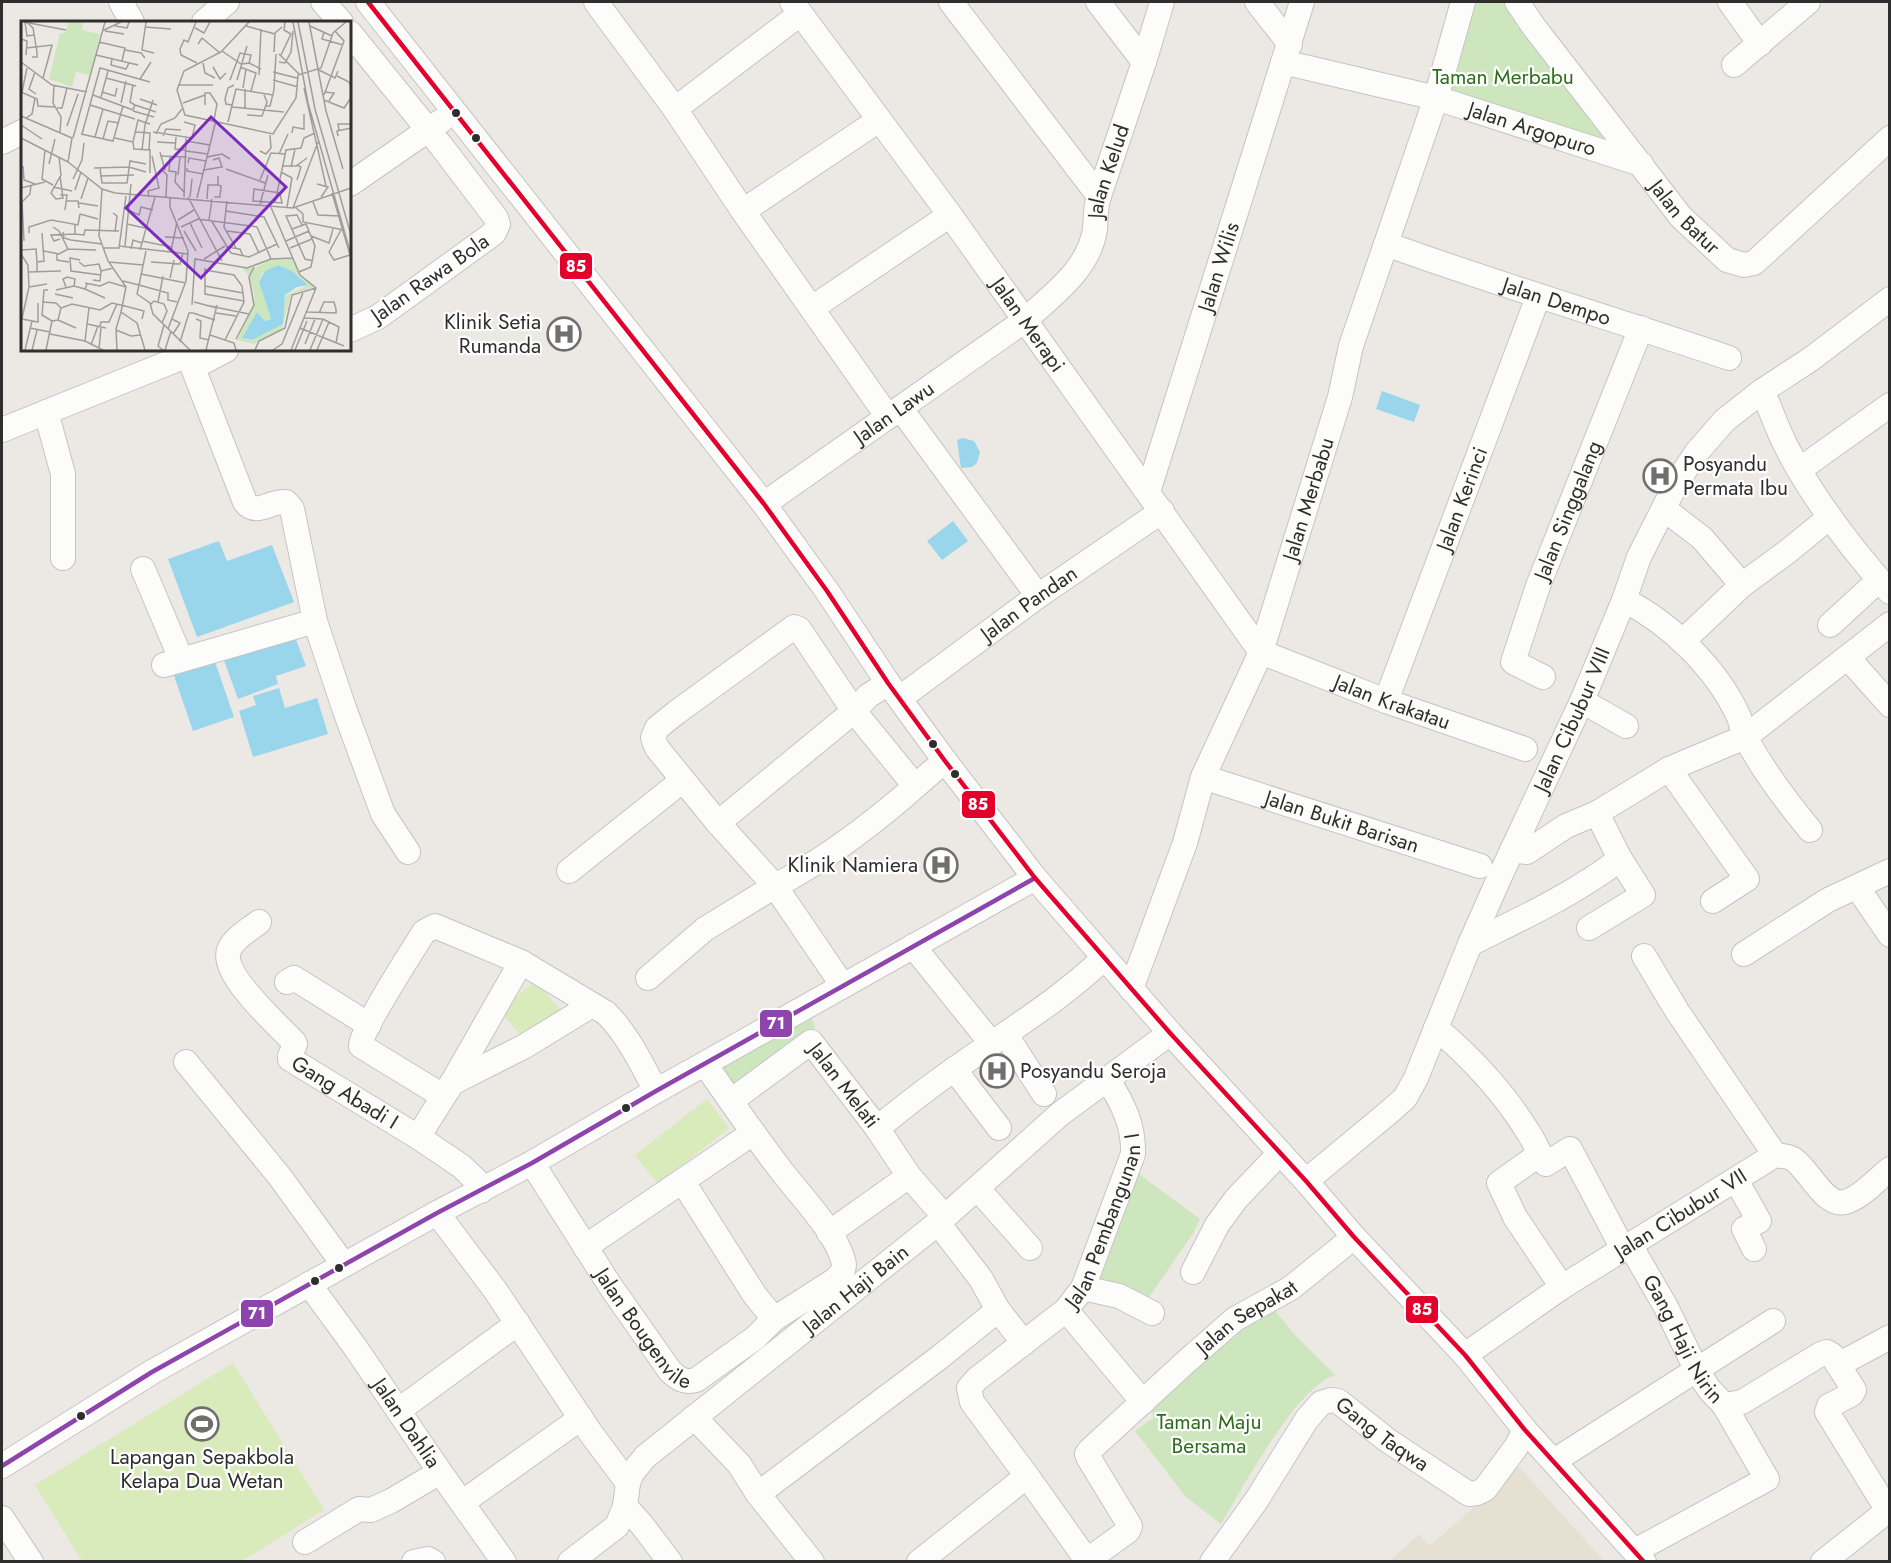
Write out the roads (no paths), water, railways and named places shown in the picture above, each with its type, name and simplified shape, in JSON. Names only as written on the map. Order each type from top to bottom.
[{"type":"street","points":[[121,2],[131,21]]},
{"type":"street","points":[[205,21],[226,2]]},
{"type":"street","name":"Jalan Rawa Bola","points":[[323,2],[338,21]]},
{"type":"street","points":[[368,2],[764,504],[945,761],[1035,878],[1170,1033],[1306,1181],[1354,1237],[1466,1354],[1525,1430],[1640,1556],[1767,1479],[1724,1405]]},
{"type":"street","points":[[951,2],[1098,196]]},
{"type":"street","points":[[1098,2],[1144,62]]},
{"type":"street","name":"Jalan Kelud","points":[[1024,321],[1060,290],[1088,252],[1095,229],[1094,210],[1098,196],[1162,2]]},
{"type":"street","points":[[1257,2],[1287,53]]},
{"type":"street","name":"Jalan Wilis","points":[[1155,501],[1302,2]]},
{"type":"street","name":"Jalan Merbabu","points":[[1131,988],[1185,843],[1203,777],[1261,652],[1340,397],[1351,346],[1436,98],[1463,2]]},
{"type":"street","name":"Jalan Batur","points":[[1517,2],[1681,216],[1720,255],[1736,264],[1749,265],[1759,259],[1890,138]]},
{"type":"street","points":[[1730,2],[1760,44]]},
{"type":"street","points":[[1734,65],[1808,2]]},
{"type":"street","points":[[604,4],[812,308],[1038,596]]},
{"type":"street","points":[[675,109],[796,8]]},
{"type":"street","name":"Jalan Merapi","points":[[796,8],[950,215],[1261,652]]},
{"type":"street","name":"Jalan Rawa Bola","points":[[351,37],[429,131],[496,218],[498,224],[494,233],[378,317],[351,330]]},
{"type":"street","name":"Jalan Argopuro","points":[[1287,53],[1641,164]]},
{"type":"street","points":[[351,183],[429,131],[455,110]]},
{"type":"street","points":[[743,210],[879,120]]},
{"type":"street","points":[[2,142],[21,132]]},
{"type":"street","points":[[812,308],[950,215]]},
{"type":"street","name":"Jalan Dempo","points":[[1386,244],[1538,297],[1641,328],[1729,358]]},
{"type":"street","name":"Jalan Kerinci","points":[[1386,700],[1538,297]]},
{"type":"street","name":"Jalan Cibubur VIII","points":[[1306,1181],[1405,1098],[1416,1078],[1470,944],[1582,701],[1624,600],[1639,557],[1677,482],[1697,452],[1725,420],[1890,299]]},
{"type":"street","name":"Jalan Lawu","points":[[764,504],[1024,321]]},
{"type":"street","name":"Jalan Singgalang","points":[[1543,677],[1513,662],[1538,586],[1641,328]]},
{"type":"street","points":[[2,429],[189,357],[221,351]]},
{"type":"street","points":[[189,357],[245,502],[249,507],[255,509],[281,501],[286,502],[292,509],[315,621],[348,719],[383,814],[408,852]]},
{"type":"street","points":[[1762,391],[1785,445],[1799,470],[1830,517],[1884,586],[1830,625]]},
{"type":"street","points":[[1799,470],[1890,405]]},
{"type":"street","points":[[46,412],[63,474],[63,558]]},
{"type":"street","name":"Jalan Pandan","points":[[718,823],[854,711],[868,696],[894,690],[1038,596],[1155,501]]},
{"type":"street","points":[[1664,509],[1702,538],[1742,585]]},
{"type":"street","points":[[1683,641],[1742,585],[1830,517]]},
{"type":"street","points":[[143,569],[172,662],[315,621]]},
{"type":"street","points":[[1624,600],[1650,615],[1683,641],[1701,660],[1729,698],[1739,715],[1745,737],[1776,786],[1810,830]]},
{"type":"street","points":[[1512,850],[1527,852],[1566,826],[1597,813],[1669,769],[1745,737],[1890,624]]},
{"type":"street","points":[[843,986],[775,886],[718,823],[657,748],[653,738],[657,728],[794,627],[799,629],[854,711],[915,786]]},
{"type":"street","name":"Jalan Krakatau","points":[[1261,652],[1386,700],[1526,749]]},
{"type":"street","points":[[1848,658],[1890,705]]},
{"type":"street","points":[[1582,701],[1626,726]]},
{"type":"street","points":[[648,978],[705,929],[811,867],[879,817],[945,761]]},
{"type":"street","points":[[1669,769],[1747,879],[1713,901]]},
{"type":"street","name":"Jalan Bukit Barisan","points":[[1203,777],[1480,866]]},
{"type":"street","points":[[569,871],[683,780]]},
{"type":"street","points":[[1589,928],[1643,895],[1620,858],[1597,813]]},
{"type":"street","points":[[1470,944],[1566,896],[1596,878],[1620,858]]},
{"type":"street","points":[[1744,954],[1828,900],[1890,871]]},
{"type":"street","points":[[2,1466],[152,1372],[344,1264],[532,1163],[1035,878]]},
{"type":"street","points":[[1857,887],[1890,935]]},
{"type":"street","name":"Gang Abadi I","points":[[259,922],[232,945],[228,955],[230,969],[253,998],[296,1044],[290,1059],[461,1166],[480,1184],[481,1191]]},
{"type":"street","points":[[448,1090],[364,1050],[361,1046],[369,1024],[424,932],[431,927],[439,926],[520,962],[606,1012],[635,1049],[656,1091]]},
{"type":"street","points":[[913,946],[999,1039],[1044,1094]]},
{"type":"street","points":[[1644,956],[1677,1011],[1775,1155],[1787,1156],[1802,1166],[1825,1195],[1838,1203],[1853,1198],[1890,1169]]},
{"type":"street","points":[[878,1128],[954,1069],[1083,979],[1104,958]]},
{"type":"street","points":[[418,1137],[448,1090],[520,962]]},
{"type":"street","points":[[287,982],[294,978],[369,1024]]},
{"type":"street","points":[[448,1090],[592,1005]]},
{"type":"street","points":[[1436,1028],[1459,1047],[1484,1073],[1528,1131],[1540,1154],[1499,1183],[1515,1217],[1562,1287]]},
{"type":"street","name":"Jalan Haji Bain","points":[[570,1562],[617,1526],[632,1473],[645,1457],[937,1216],[978,1189],[1060,1114],[1170,1033]]},
{"type":"street","name":"Jalan Melati","points":[[731,1101],[811,1042],[878,1128],[937,1216]]},
{"type":"street","points":[[186,1062],[280,1178],[344,1264]]},
{"type":"street","points":[[683,1182],[754,1294],[774,1319],[840,1275],[844,1264],[843,1258],[829,1233],[753,1133],[705,1064]]},
{"type":"street","points":[[954,1069],[999,1128]]},
{"type":"street","name":"Jalan Pembangunan I","points":[[1027,1476],[972,1402],[969,1388],[977,1379],[1066,1310],[1083,1288],[1133,1154],[1134,1138],[1130,1121],[1108,1080]]},
{"type":"street","points":[[585,1247],[753,1133]]},
{"type":"street","name":"Gang Haji Nirin","points":[[1540,1154],[1546,1164],[1570,1149],[1627,1247],[1666,1307],[1696,1369],[1709,1389],[1724,1405],[1742,1402],[1821,1354],[1827,1352],[1832,1355],[1838,1365]]},
{"type":"street","points":[[1193,1272],[1217,1225],[1236,1199],[1280,1153]]},
{"type":"street","name":"Jalan Cibubur VII","points":[[1466,1354],[1562,1287],[1775,1155]]},
{"type":"street","name":"Jalan Bougenvile","points":[[532,1163],[637,1325],[670,1371],[682,1380],[688,1382],[696,1380],[755,1338],[774,1319]]},
{"type":"street","points":[[829,1233],[909,1176]]},
{"type":"street","points":[[1736,1180],[1759,1221],[1744,1229],[1754,1249]]},
{"type":"street","points":[[978,1189],[1030,1248]]},
{"type":"street","points":[[437,1213],[518,1323],[581,1418],[627,1495],[642,1525],[670,1562]]},
{"type":"street","points":[[937,1216],[981,1279],[999,1310],[1024,1343]]},
{"type":"street","name":"Jalan Sepakat","points":[[1092,1558],[1128,1531],[1130,1526],[1087,1454],[1090,1450],[1235,1319],[1292,1288],[1354,1237]]},
{"type":"street","name":"Jalan Dahlia","points":[[309,1284],[356,1347],[504,1562]]},
{"type":"street","points":[[1083,1288],[1119,1296],[1152,1313]]},
{"type":"street","points":[[758,1494],[999,1310]]},
{"type":"street","points":[[1066,1310],[1143,1402]]},
{"type":"street","points":[[1554,1461],[1773,1321]]},
{"type":"street","points":[[399,1410],[518,1323]]},
{"type":"street","points":[[1823,1562],[1889,1512],[1827,1413],[1829,1406],[1853,1392],[1838,1365],[1890,1337]]},
{"type":"street","name":"Gang Taqwa","points":[[1212,1562],[1256,1501],[1307,1419],[1321,1402],[1338,1401],[1387,1440],[1469,1494],[1485,1489],[1516,1447],[1525,1430]]},
{"type":"street","points":[[694,1417],[739,1464],[758,1494],[812,1562]]},
{"type":"street","points":[[463,1502],[581,1418]]},
{"type":"street","points":[[305,1542],[359,1509],[371,1510],[391,1501],[440,1472]]},
{"type":"street","points":[[919,1562],[1027,1476],[1092,1558]]},
{"type":"street","points":[[2,1518],[32,1562]]},
{"type":"street","points":[[414,1562],[428,1559],[433,1562]]},
{"type":"water","points":[[1382,391],[1420,405],[1414,422],[1376,409]]},
{"type":"water","points":[[963,438],[974,441],[980,452],[977,463],[972,467],[961,468],[957,440]]},
{"type":"water","points":[[953,521],[968,541],[942,560],[927,541]]},
{"type":"water","points":[[219,541],[227,561],[272,545],[294,602],[197,637],[168,559]]},
{"type":"water","points":[[292,629],[306,666],[276,676],[278,684],[238,699],[222,655]]},
{"type":"water","points":[[212,653],[234,717],[193,731],[171,667]]},
{"type":"water","points":[[279,688],[285,708],[317,698],[328,734],[253,757],[239,711],[256,705],[253,696]]},
{"type":"place","name":"Klinik Setia Rumanda","points":[[564,334]]},
{"type":"place","name":"Posyandu Permata Ibu","points":[[1660,476]]},
{"type":"place","name":"Klinik Namiera","points":[[941,865]]},
{"type":"place","name":"Posyandu Seroja","points":[[997,1071]]},
{"type":"place","name":"Lapangan Sepakbola Kelapa Dua Wetan","points":[[202,1424]]},
{"type":"park label","name":"Taman Merbabu","points":[[1503,77]]},
{"type":"park label","name":"Taman Maju Bersama","points":[[1209,1434]]}]
